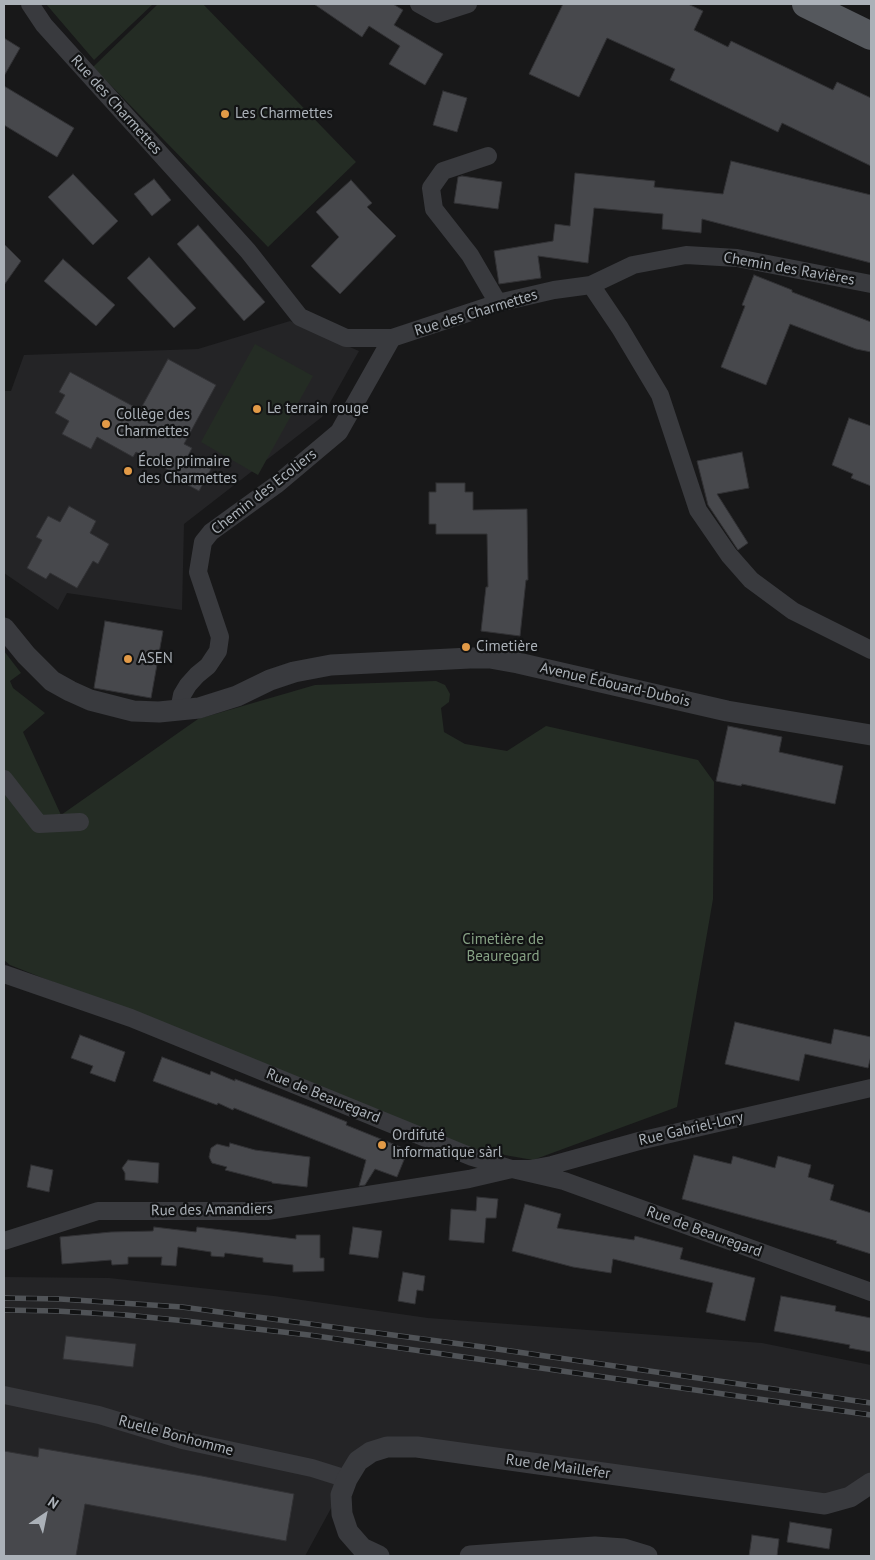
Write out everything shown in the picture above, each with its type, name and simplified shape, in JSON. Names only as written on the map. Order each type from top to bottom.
[{"type":"main road","points":[[806,4],[871,36]]},
{"type":"street","name":"Rue des Charmettes","points":[[30,4],[44,25],[248,251],[300,317],[346,338],[392,338],[498,303],[554,290],[591,285]]},
{"type":"street","points":[[419,4],[437,14],[468,4]]},
{"type":"street","points":[[488,156],[443,171],[431,188],[434,209],[470,255],[498,303]]},
{"type":"street","name":"Chemin des Ravières","points":[[591,285],[633,265],[686,255],[737,258],[871,284]]},
{"type":"street","points":[[591,285],[620,328],[660,395],[698,510],[728,555],[751,580],[793,611],[871,650]]},
{"type":"street","name":"Chemin des Ecoliers","points":[[179,710],[182,695],[188,685],[208,666],[218,651],[220,636],[198,572],[203,542],[211,532],[276,485],[339,432],[392,338]]},
{"type":"street","name":"Avenue Édouard-Dubois","points":[[4,628],[40,671],[52,681],[90,700],[126,709],[159,712],[200,708],[236,696],[270,680],[294,672],[330,665],[490,658],[727,711],[871,735]]},
{"type":"street","points":[[4,779],[39,824],[80,822]]},
{"type":"street","name":"Rue de Beauregard","points":[[4,974],[131,1018],[472,1157],[512,1169],[564,1181],[871,1292]]},
{"type":"street","name":"Rue Gabriel-Lory","points":[[512,1169],[530,1169],[552,1165],[639,1141],[871,1088]]},
{"type":"street","name":"Rue des Amandiers","points":[[4,1241],[98,1211],[267,1211],[469,1179],[512,1169]]},
{"type":"street","name":"Ruelle Bonhomme","points":[[4,1395],[98,1415],[182,1440],[312,1468],[347,1478]]},
{"type":"street","name":"Rue de Maillefer","points":[[378,1556],[362,1548],[348,1532],[342,1514],[341,1495],[347,1478],[358,1461],[371,1452],[386,1447],[417,1447],[825,1504],[850,1497],[870,1484]]},
{"type":"street","points":[[470,1556],[595,1547],[624,1548],[647,1556]]},
{"type":"shaded area","name":"École primaire des Charmettes","points":[[290,321],[359,351],[322,417],[184,524],[182,610],[67,593],[58,610],[4,573],[4,391],[11,391],[24,355],[198,349]]},
{"type":"shaded area","points":[[4,1277],[109,1278],[274,1296],[428,1318],[762,1343],[871,1365],[871,1486],[850,1497],[387,1447],[347,1479],[305,1556],[4,1556]]},
{"type":"green space","points":[[46,4],[153,4],[94,60]]},
{"type":"green space","name":"Les Charmettes","points":[[158,4],[203,4],[356,162],[268,247],[93,67]]},
{"type":"green space","name":"Le terrain rouge","points":[[255,344],[313,376],[258,475],[201,442]]},
{"type":"green space","name":"Cimetière de Beauregard","points":[[4,651],[21,673],[10,681],[13,688],[45,713],[23,732],[61,815],[198,719],[315,685],[436,681],[445,685],[450,694],[449,702],[441,708],[444,732],[465,744],[507,751],[546,726],[698,760],[714,782],[713,899],[677,1107],[533,1160],[476,1150],[10,965],[4,960]]},
{"type":"building","points":[[314,4],[393,4],[403,10],[394,25],[443,54],[425,85],[389,64],[400,46],[369,26],[362,37]]},
{"type":"building","points":[[563,4],[688,4],[703,11],[694,30],[728,47],[731,41],[833,90],[837,82],[871,98],[871,166],[782,123],[778,132],[670,80],[675,69],[607,38],[579,97],[529,74]]},
{"type":"building","points":[[4,38],[20,48],[4,76]]},
{"type":"building","points":[[4,86],[74,128],[57,157],[4,125]]},
{"type":"building","points":[[443,91],[467,98],[457,132],[433,125]]},
{"type":"building","points":[[731,161],[871,195],[871,263],[702,219],[701,233],[662,229],[663,214],[594,208],[588,263],[538,256],[541,278],[499,284],[494,251],[553,241],[555,224],[570,226],[575,173],[655,181],[654,187],[723,194]]},
{"type":"building","points":[[73,174],[118,221],[93,245],[48,197]]},
{"type":"building","points":[[458,177],[502,182],[498,209],[454,203]]},
{"type":"building","points":[[154,179],[171,200],[152,216],[134,194]]},
{"type":"building","points":[[351,180],[372,203],[367,207],[396,236],[340,294],[311,266],[339,237],[316,212]]},
{"type":"building","points":[[198,225],[265,302],[244,321],[177,244]]},
{"type":"building","points":[[4,244],[21,261],[4,285]]},
{"type":"building","points":[[149,257],[196,308],[174,328],[127,278]]},
{"type":"building","points":[[63,259],[115,305],[96,326],[44,281]]},
{"type":"building","points":[[754,275],[792,290],[792,292],[871,322],[871,352],[856,349],[790,324],[766,385],[721,367],[745,306],[742,305]]},
{"type":"building","name":"Collège des Charmettes","points":[[168,359],[216,385],[184,444],[192,448],[188,456],[211,469],[199,491],[173,477],[170,474],[172,472],[136,452],[133,457],[97,437],[91,449],[62,434],[69,421],[55,413],[65,395],[59,392],[70,372],[140,410]]},
{"type":"building","points":[[849,418],[871,426],[871,486],[851,478],[853,474],[832,465]]},
{"type":"building","points":[[742,452],[749,488],[717,494],[748,543],[738,550],[708,505],[697,461]]},
{"type":"building","points":[[436,483],[465,483],[465,492],[473,492],[473,510],[527,509],[528,580],[526,580],[520,636],[481,631],[486,587],[488,587],[487,534],[436,534],[436,524],[429,524],[429,492],[436,492]]},
{"type":"building","points":[[69,506],[96,521],[90,533],[109,544],[98,564],[93,561],[77,588],[50,573],[46,579],[27,568],[42,540],[36,537],[48,516],[60,522]]},
{"type":"building","name":"ASEN","points":[[105,621],[163,631],[151,698],[94,688]]},
{"type":"building","points":[[728,726],[782,737],[779,752],[843,766],[835,804],[742,784],[741,786],[716,781]]},
{"type":"building","points":[[735,1022],[831,1044],[834,1029],[871,1037],[871,1056],[868,1068],[805,1054],[799,1081],[725,1064]]},
{"type":"building","points":[[80,1035],[125,1052],[115,1082],[90,1073],[93,1066],[71,1058]]},
{"type":"building","points":[[162,1057],[210,1075],[211,1071],[235,1081],[235,1079],[315,1109],[347,1122],[346,1125],[408,1150],[397,1177],[375,1169],[365,1185],[359,1186],[366,1160],[234,1108],[233,1110],[218,1103],[217,1105],[153,1081]]},
{"type":"building","points":[[230,1143],[255,1150],[310,1157],[307,1187],[272,1183],[225,1170],[227,1167],[212,1163],[209,1157],[211,1148],[217,1144],[229,1147]]},
{"type":"building","points":[[694,1155],[731,1164],[733,1156],[775,1168],[778,1156],[811,1165],[808,1177],[834,1185],[830,1200],[871,1213],[871,1254],[836,1243],[837,1241],[682,1199]]},
{"type":"building","points":[[128,1160],[159,1163],[158,1183],[125,1180],[125,1173],[122,1168]]},
{"type":"building","points":[[31,1165],[53,1170],[49,1192],[27,1187]]},
{"type":"building","points":[[477,1197],[498,1199],[496,1218],[486,1218],[484,1243],[449,1240],[451,1209],[476,1211]]},
{"type":"building","points":[[525,1204],[561,1214],[557,1228],[634,1240],[635,1236],[683,1248],[680,1259],[755,1278],[745,1321],[706,1312],[713,1283],[613,1259],[611,1273],[573,1267],[512,1251]]},
{"type":"building","points":[[154,1227],[196,1232],[197,1227],[296,1239],[296,1235],[320,1235],[320,1258],[324,1258],[324,1271],[293,1272],[293,1265],[263,1262],[263,1258],[225,1253],[224,1257],[211,1256],[211,1252],[178,1247],[176,1266],[161,1265],[162,1257],[128,1257],[128,1264],[112,1265],[111,1260],[62,1264],[60,1237],[111,1232],[153,1231]]},
{"type":"building","points":[[353,1227],[382,1231],[378,1258],[349,1254]]},
{"type":"building","points":[[403,1272],[425,1276],[423,1291],[417,1290],[415,1304],[398,1301]]},
{"type":"building","points":[[781,1296],[836,1306],[835,1311],[871,1318],[871,1352],[849,1348],[850,1345],[774,1331]]},
{"type":"building","points":[[66,1336],[136,1344],[133,1367],[63,1359]]},
{"type":"building","points":[[39,1448],[294,1494],[286,1541],[85,1504],[76,1556],[4,1556],[4,1451],[38,1457]]},
{"type":"building","points":[[790,1522],[832,1529],[829,1549],[787,1542]]},
{"type":"building","points":[[752,1535],[779,1539],[777,1556],[749,1556]]},
{"type":"railway","points":[[4,1298],[60,1299],[182,1307],[483,1347],[871,1403]]},
{"type":"railway","points":[[4,1310],[126,1315],[309,1335],[871,1415]]},
{"type":"place","name":"Les Charmettes","points":[[225,114]]},
{"type":"place","name":"Le terrain rouge","points":[[257,409]]},
{"type":"place","name":"Collège des Charmettes","points":[[106,424]]},
{"type":"place","name":"École primaire des Charmettes","points":[[128,471]]},
{"type":"place","name":"Cimetière","points":[[466,647]]},
{"type":"place","name":"ASEN","points":[[128,659]]},
{"type":"place","name":"Ordifuté Informatique sàrl","points":[[382,1145]]}]
